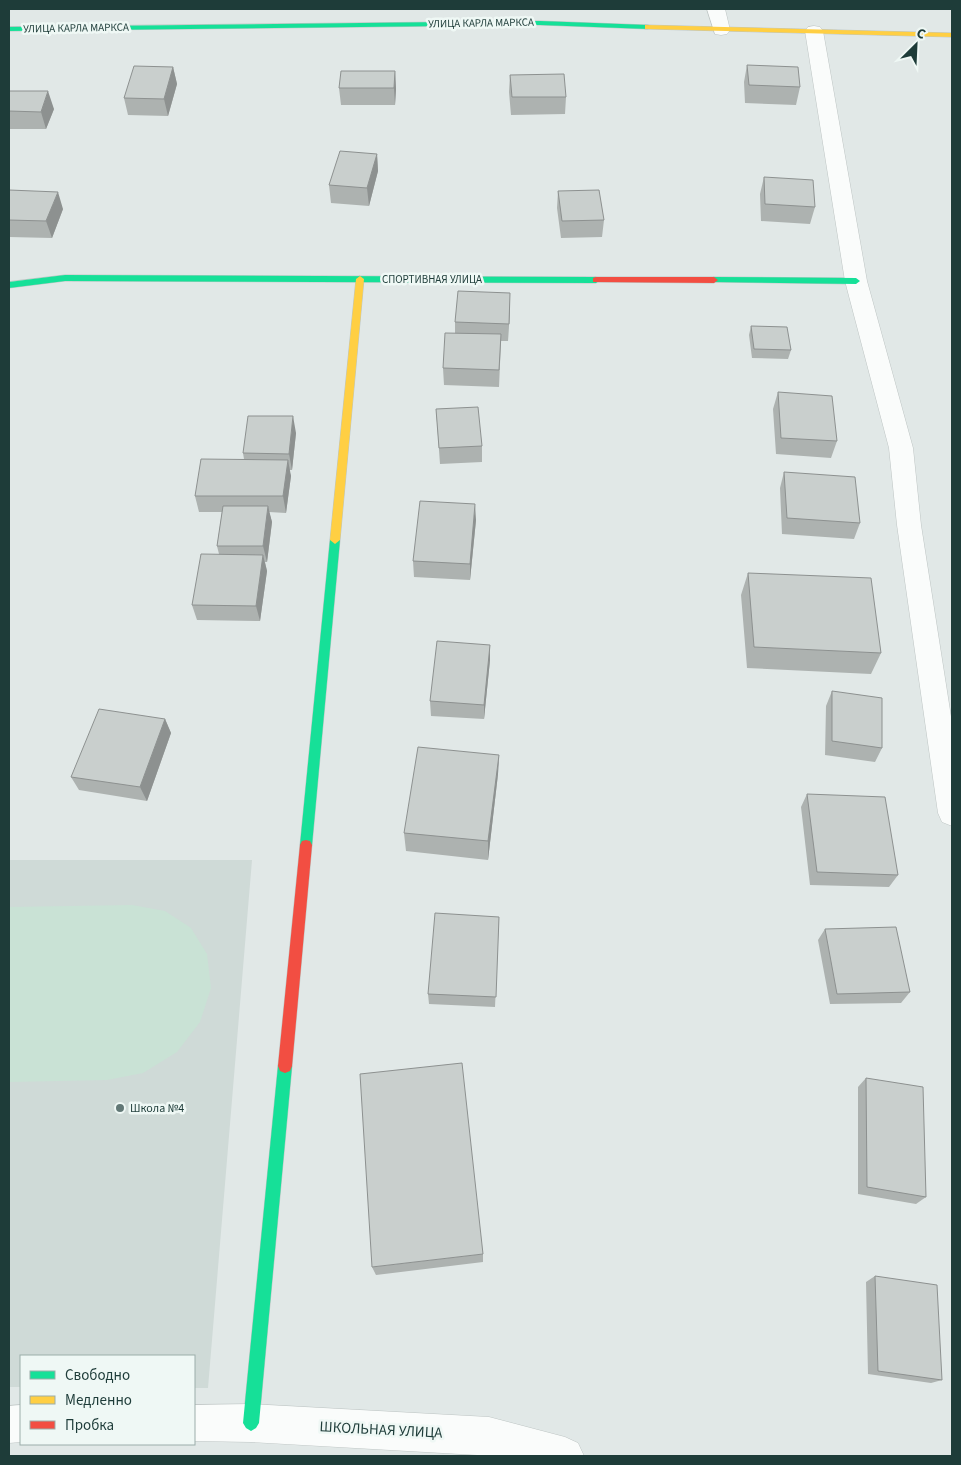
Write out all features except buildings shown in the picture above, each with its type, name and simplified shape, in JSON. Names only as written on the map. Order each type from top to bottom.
[{"type":"street","points":[[716,9],[721,30]]},
{"type":"street","name":"УЛИЦА КАРЛА МАРКСА","points":[[9,29],[540,23],[721,30],[952,35]]},
{"type":"street","points":[[814,31],[856,281],[901,448],[909,525],[952,813]]},
{"type":"street","name":"СПОРТИВНАЯ УЛИЦА","points":[[9,285],[65,278],[856,281]]},
{"type":"street","points":[[251,1423],[360,279]]},
{"type":"street","name":"ШКОЛЬНАЯ УЛИЦА","points":[[195,1423],[251,1423],[489,1436],[565,1456]]},
{"type":"shaded area","name":"Школа №4","points":[[9,860],[252,860],[208,1388],[195,1388],[195,1355],[20,1355],[20,1387],[9,1387]]},
{"type":"green space","points":[[132,905],[165,911],[191,928],[207,954],[211,988],[200,1022],[177,1052],[143,1073],[107,1080],[9,1082],[9,907]]},
{"type":"traffic: fast","points":[[9,29],[540,23],[648,27]]},
{"type":"traffic: fast","points":[[9,285],[65,278],[596,280]]},
{"type":"traffic: fast","points":[[714,280],[856,281]]},
{"type":"traffic: fast","points":[[306,845],[335,540]]},
{"type":"traffic: fast","points":[[251,1423],[285,1066]]},
{"type":"traffic: slow","points":[[648,27],[952,35]]},
{"type":"traffic: slow","points":[[335,540],[360,279]]},
{"type":"traffic: jam","points":[[596,280],[714,280]]},
{"type":"traffic: jam","points":[[285,1066],[306,845]]},
{"type":"place","name":"Школа №4","points":[[120,1108]]}]
